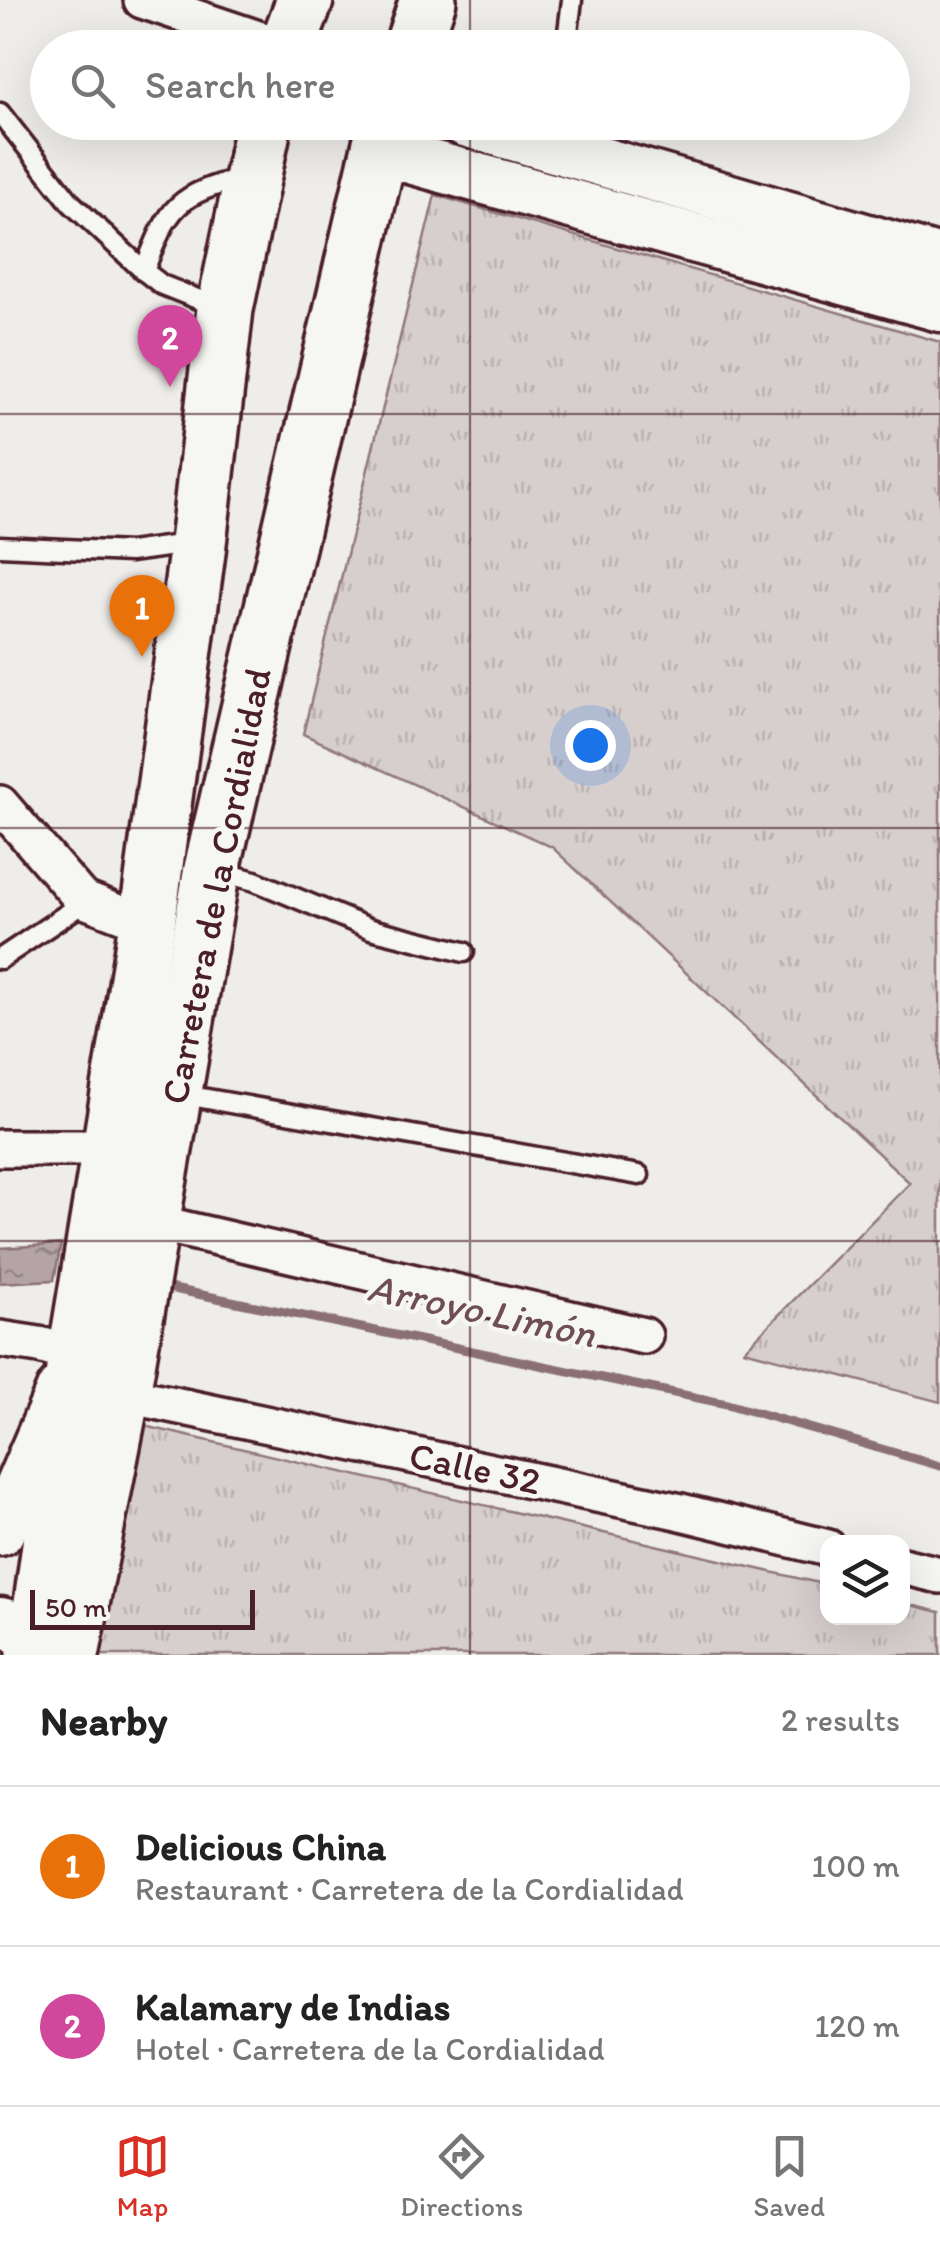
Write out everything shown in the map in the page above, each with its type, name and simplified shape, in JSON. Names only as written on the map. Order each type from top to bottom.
[{"type":"highway","points":[[293,30],[305,0]]},
{"type":"highway","points":[[418,30],[428,0]]},
{"type":"highway","name":"Carretera de la Cordialidad","points":[[35,1655],[96,1336],[100,1210],[147,924],[225,309],[260,140]]},
{"type":"highway","name":"Carretera de la Cordialidad","points":[[96,1336],[152,1222],[212,869],[365,140]]},
{"type":"highway","name":"Carretera de la Cordialidad","points":[[71,1655],[122,1394],[96,1336]]},
{"type":"street","points":[[142,0],[232,30]]},
{"type":"street","points":[[417,140],[543,160],[940,260]]},
{"type":"street","points":[[502,140],[543,160],[940,308]]},
{"type":"street","points":[[0,804],[82,899],[147,924]]},
{"type":"street","points":[[0,1148],[110,1148]]},
{"type":"street","points":[[152,1222],[644,1336]]},
{"type":"street","points":[[0,1339],[38,1344],[96,1336]]},
{"type":"street","points":[[0,1531],[96,1336]]},
{"type":"street","name":"Calle 32","points":[[122,1394],[677,1510],[820,1546]]},
{"type":"street","points":[[910,1568],[940,1576]]},
{"type":"street","points":[[0,1622],[18,1628],[35,1655]]},
{"type":"lane","points":[[568,30],[572,0]]},
{"type":"lane","points":[[0,112],[71,203],[144,271],[192,300],[225,309]]},
{"type":"lane","points":[[144,271],[160,227],[178,206],[202,188],[252,175]]},
{"type":"lane","points":[[0,546],[130,552],[180,545],[197,552]]},
{"type":"lane","points":[[212,869],[256,881],[370,929],[464,952]]},
{"type":"lane","points":[[0,959],[73,910],[82,899]]},
{"type":"lane","points":[[173,1093],[639,1174]]},
{"type":"green space","points":[[435,195],[940,342],[940,1402],[744,1350],[910,1183],[552,847],[303,734]]},
{"type":"green space","points":[[136,1424],[820,1583],[820,1625],[910,1625],[910,1605],[940,1612],[940,1655],[80,1655]]},
{"type":"water","points":[[61,1244],[54,1280],[0,1283],[0,1248]]},
{"type":"waterway","name":"Arroyo Limón","points":[[159,1286],[727,1404],[940,1466]]},
{"type":"place","name":"Kalamary de Indias","points":[[170,387]]},
{"type":"place","name":"Delicious China","points":[[142,657]]}]
